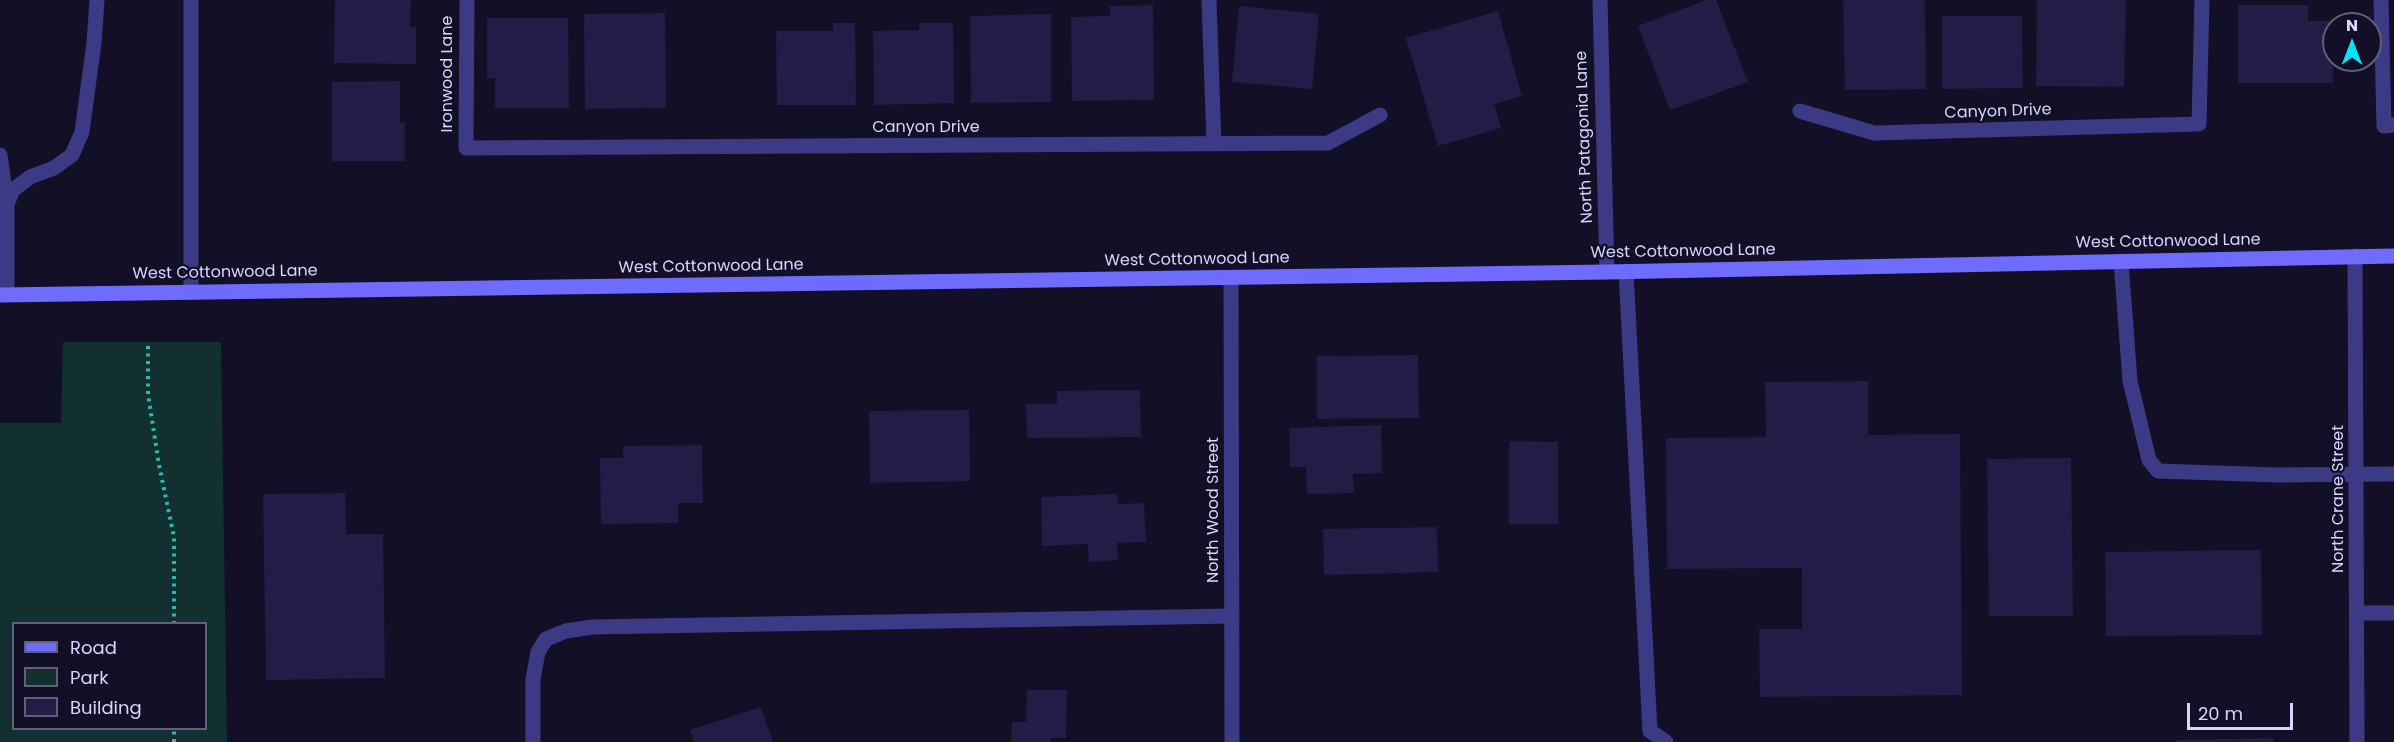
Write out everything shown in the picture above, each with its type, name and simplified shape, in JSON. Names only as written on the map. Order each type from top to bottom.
[{"type":"main road","name":"West Cottonwood Lane","points":[[4,295],[1626,272],[2394,256]]},
{"type":"street","points":[[7,204],[13,190],[30,177],[54,168],[72,155],[82,132],[93,55],[97,0]]},
{"type":"street","points":[[191,0],[191,291]]},
{"type":"street","name":"Ironwood Lane","points":[[466,148],[467,0]]},
{"type":"street","points":[[1209,0],[1214,144]]},
{"type":"street","name":"North Patagonia Lane","points":[[1600,0],[1607,272]]},
{"type":"street","name":"Canyon Drive","points":[[1800,111],[1874,134],[2199,124],[2202,0]]},
{"type":"street","points":[[2381,0],[2384,126],[2394,125]]},
{"type":"street","name":"Canyon Drive","points":[[466,148],[1328,143],[1380,115]]},
{"type":"street","points":[[0,155],[7,204],[4,295]]},
{"type":"street","name":"North Crane Street","points":[[2355,256],[2357,742]]},
{"type":"street","points":[[2121,261],[2130,381],[2150,460],[2158,471],[2277,476],[2394,474]]},
{"type":"street","points":[[1626,272],[1650,731],[1666,742]]},
{"type":"street","name":"North Wood Street","points":[[1231,278],[1232,742]]},
{"type":"street","points":[[2357,614],[2394,613]]},
{"type":"street","points":[[533,742],[533,679],[538,652],[546,639],[566,631],[592,627],[1232,616]]},
{"type":"path","points":[[148,346],[148,393],[159,465],[174,537],[174,622]]},
{"type":"green space","points":[[63,342],[221,342],[227,742],[0,742],[0,423],[61,423]]},
{"type":"building","points":[[335,0],[411,0],[410,27],[416,27],[416,64],[334,63]]},
{"type":"building","points":[[1706,0],[1716,0],[1748,82],[1670,110],[1638,26]]},
{"type":"building","points":[[1843,0],[1925,0],[1926,89],[1845,90]]},
{"type":"building","points":[[2037,0],[2126,0],[2124,87],[2036,86]]},
{"type":"building","points":[[1153,5],[1154,100],[1072,101],[1071,17],[1110,16],[1110,6]]},
{"type":"building","points":[[2238,5],[2308,5],[2308,21],[2322,21],[2322,72],[2333,72],[2333,83],[2238,83]]},
{"type":"building","points":[[1239,6],[1319,14],[1312,89],[1232,82]]},
{"type":"building","points":[[1498,11],[1522,96],[1494,104],[1501,128],[1438,146],[1406,38]]},
{"type":"building","points":[[665,13],[666,108],[585,109],[584,14]]},
{"type":"building","points":[[1051,14],[1051,102],[971,103],[970,16]]},
{"type":"building","points":[[1942,16],[2022,16],[2023,88],[1942,89]]},
{"type":"building","points":[[487,18],[568,18],[569,108],[495,108],[495,78],[487,78]]},
{"type":"building","points":[[833,23],[855,23],[856,105],[777,105],[776,31],[833,31]]},
{"type":"building","points":[[919,23],[953,23],[954,103],[874,105],[873,31],[919,30]]},
{"type":"building","points":[[400,81],[400,123],[405,123],[405,161],[332,161],[332,82]]},
{"type":"building","points":[[1418,355],[1419,418],[1317,419],[1317,356]]},
{"type":"building","points":[[1868,381],[1868,435],[1960,434],[1962,695],[1760,697],[1759,629],[1802,629],[1802,568],[1667,569],[1666,438],[1766,437],[1765,382]]},
{"type":"building","points":[[1140,390],[1141,437],[1027,438],[1026,404],[1057,404],[1057,391]]},
{"type":"building","points":[[969,410],[970,481],[870,483],[869,411]]},
{"type":"building","points":[[1381,425],[1382,473],[1353,474],[1354,493],[1307,494],[1306,467],[1290,467],[1289,428]]},
{"type":"building","points":[[1509,441],[1558,442],[1558,524],[1509,524]]},
{"type":"building","points":[[702,445],[703,503],[678,503],[678,523],[601,524],[600,458],[623,458],[623,446]]},
{"type":"building","points":[[2071,458],[2073,616],[1989,616],[1987,459]]},
{"type":"building","points":[[345,493],[346,534],[383,534],[385,678],[266,680],[263,494]]},
{"type":"building","points":[[1117,494],[1118,504],[1144,503],[1146,542],[1117,543],[1118,560],[1089,562],[1088,544],[1042,546],[1041,497]]},
{"type":"building","points":[[1437,527],[1438,572],[1324,575],[1323,529]]},
{"type":"building","points":[[2261,550],[2262,635],[2106,636],[2105,552]]},
{"type":"building","points":[[1027,690],[1067,690],[1066,738],[1050,738],[1050,742],[1011,742],[1012,722],[1026,722]]},
{"type":"building","points":[[761,707],[773,742],[694,742],[690,730]]},
{"type":"building","points":[[2273,738],[2273,742],[2175,742],[2175,740]]}]
